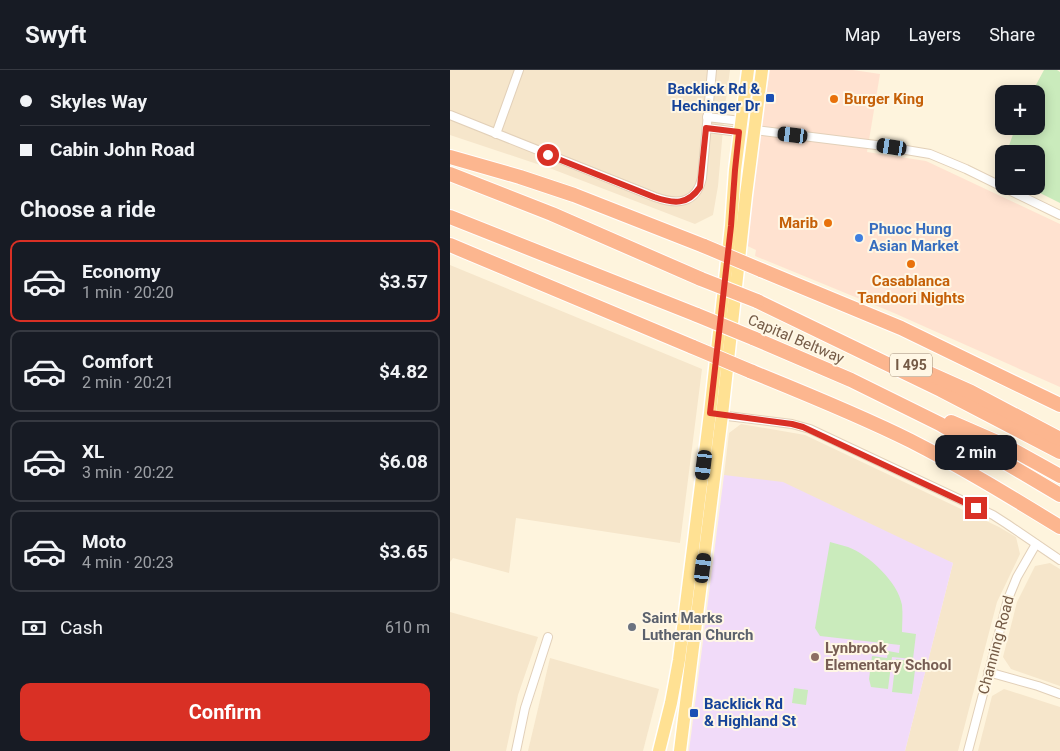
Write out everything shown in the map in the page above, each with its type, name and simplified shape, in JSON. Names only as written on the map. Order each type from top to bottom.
[{"type":"highway","points":[[450,157],[574,195],[704,246],[901,328],[1060,405]]},
{"type":"highway","name":"Capital Beltway","points":[[450,174],[552,214],[862,344],[962,388],[1060,438]]},
{"type":"highway","name":"Capital Beltway","points":[[450,217],[697,315],[851,380],[940,424],[1060,495]]},
{"type":"highway","points":[[450,245],[824,401],[909,440],[978,477],[1060,527]]},
{"type":"highway","points":[[757,301],[941,390],[1060,452]]},
{"type":"highway","points":[[851,380],[972,430],[1006,446],[1060,476]]},
{"type":"main road","points":[[680,751],[716,414],[735,170],[748,70]]},
{"type":"main road","points":[[659,751],[676,679],[716,414],[762,70]]},
{"type":"street","points":[[496,134],[519,70]]},
{"type":"street","points":[[450,115],[654,197],[678,201],[691,198],[700,187],[712,70]]},
{"type":"street","points":[[707,117],[755,130],[876,145],[930,154],[966,169],[1060,215]]},
{"type":"street","points":[[706,128],[740,126]]},
{"type":"street","points":[[716,414],[792,424],[810,429],[993,516],[1060,560]]},
{"type":"street","name":"Channing Road","points":[[968,751],[1008,600],[1017,577],[1036,544]]},
{"type":"street","points":[[516,751],[525,708],[548,637]]},
{"type":"street","points":[[988,672],[1060,694]]},
{"type":"shaded area","points":[[450,70],[730,70],[718,186],[713,215],[695,224],[552,169],[450,135]]},
{"type":"shaded area","points":[[770,70],[853,70],[880,74],[867,152],[926,161],[1060,224],[1060,387],[894,313],[755,256],[756,250],[741,243]]},
{"type":"shaded area","points":[[450,265],[702,369],[680,543],[516,518],[509,573],[453,558],[450,562]]},
{"type":"shaded area","points":[[741,424],[805,435],[999,527],[1016,537],[1020,554],[997,602],[958,751],[905,751],[953,563],[724,475],[729,433]]},
{"type":"shaded area","name":"Lynbrook Elementary School","points":[[724,475],[783,482],[953,563],[905,751],[689,751]]},
{"type":"shaded area","points":[[1050,563],[1060,569],[1060,686],[1011,669],[1003,657],[1017,602],[1035,566]]},
{"type":"shaded area","points":[[450,612],[538,637],[518,695],[506,751],[450,751]]},
{"type":"shaded area","points":[[550,658],[659,689],[643,751],[528,751]]},
{"type":"shaded area","points":[[1004,689],[1060,707],[1060,751],[978,751],[992,696]]},
{"type":"green space","points":[[1044,70],[1057,70],[1060,72],[1060,203],[1044,195],[1045,145],[1009,145],[1013,135],[1045,135],[1045,85],[1036,85]]},
{"type":"green space","points":[[830,542],[856,551],[881,570],[895,587],[899,596],[902,605],[902,632],[916,634],[913,659],[892,657],[888,689],[871,687],[869,679],[872,656],[887,658],[888,651],[899,653],[900,645],[820,636],[815,628]]},
{"type":"green space","points":[[896,659],[916,662],[912,694],[892,692]]},
{"type":"green space","points":[[794,688],[808,690],[806,705],[792,703]]},
{"type":"place","name":"Backlick Rd & Hechinger Dr","points":[[770,98]]},
{"type":"place","name":"Burger King","points":[[834,99]]},
{"type":"place","name":"Marib","points":[[828,223]]},
{"type":"place","name":"Phuoc Hung Asian Market","points":[[859,238]]},
{"type":"place","name":"Casablanca Tandoori Nights","points":[[911,264]]},
{"type":"place","name":"Saint Marks Lutheran Church","points":[[632,627]]},
{"type":"place","name":"Lynbrook Elementary School","points":[[815,657]]},
{"type":"place","name":"Backlick Rd & Highland St","points":[[694,713]]},
{"type":"route","points":[[548,155],[662,200],[685,201],[691,198],[700,187],[706,128],[739,132],[731,226],[710,413],[792,424],[810,429],[976,508]]}]
